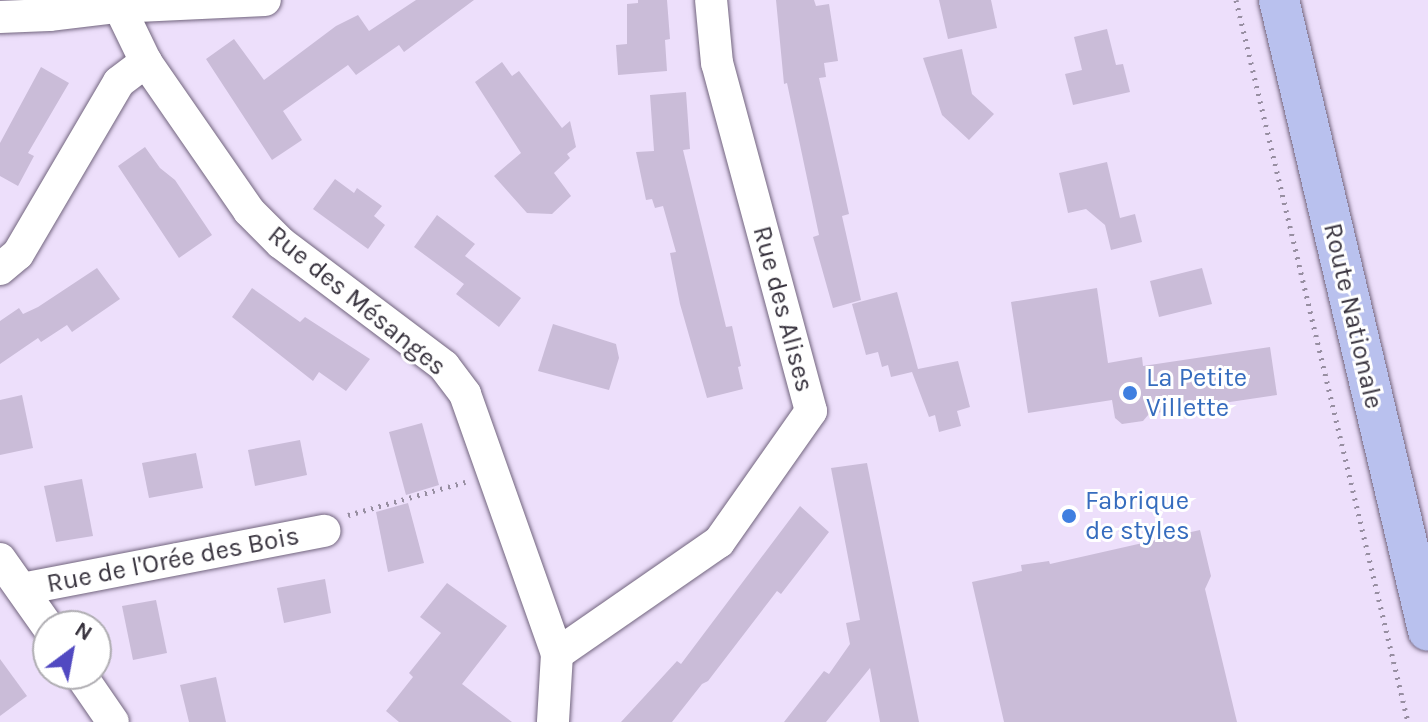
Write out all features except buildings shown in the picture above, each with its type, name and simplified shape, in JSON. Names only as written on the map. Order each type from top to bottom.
[{"type":"main road","name":"Route Nationale","points":[[1279,0],[1428,629]]},
{"type":"street","points":[[0,17],[49,15],[116,3],[265,0]]},
{"type":"street","name":"Rue des Alises","points":[[557,654],[719,542],[811,411],[717,63],[711,0]]},
{"type":"street","name":"Rue des Mésanges","points":[[116,3],[146,62],[249,211],[281,243],[444,366],[465,394],[496,473],[557,654],[553,722]]},
{"type":"street","points":[[0,269],[18,254],[119,82],[146,62]]},
{"type":"street","name":"Rue de l'Orée des Bois","points":[[22,589],[324,531]]},
{"type":"street","name":"Rue de l'Orée des Bois","points":[[0,559],[36,610]]},
{"type":"street","points":[[91,690],[113,722]]},
{"type":"path","points":[[1236,0],[1408,722]]},
{"type":"path","points":[[324,531],[334,519],[496,473]]},
{"type":"place","name":"La Petite Villette","points":[[1130,393]]},
{"type":"place","name":"Fabrique de styles","points":[[1069,516]]}]
